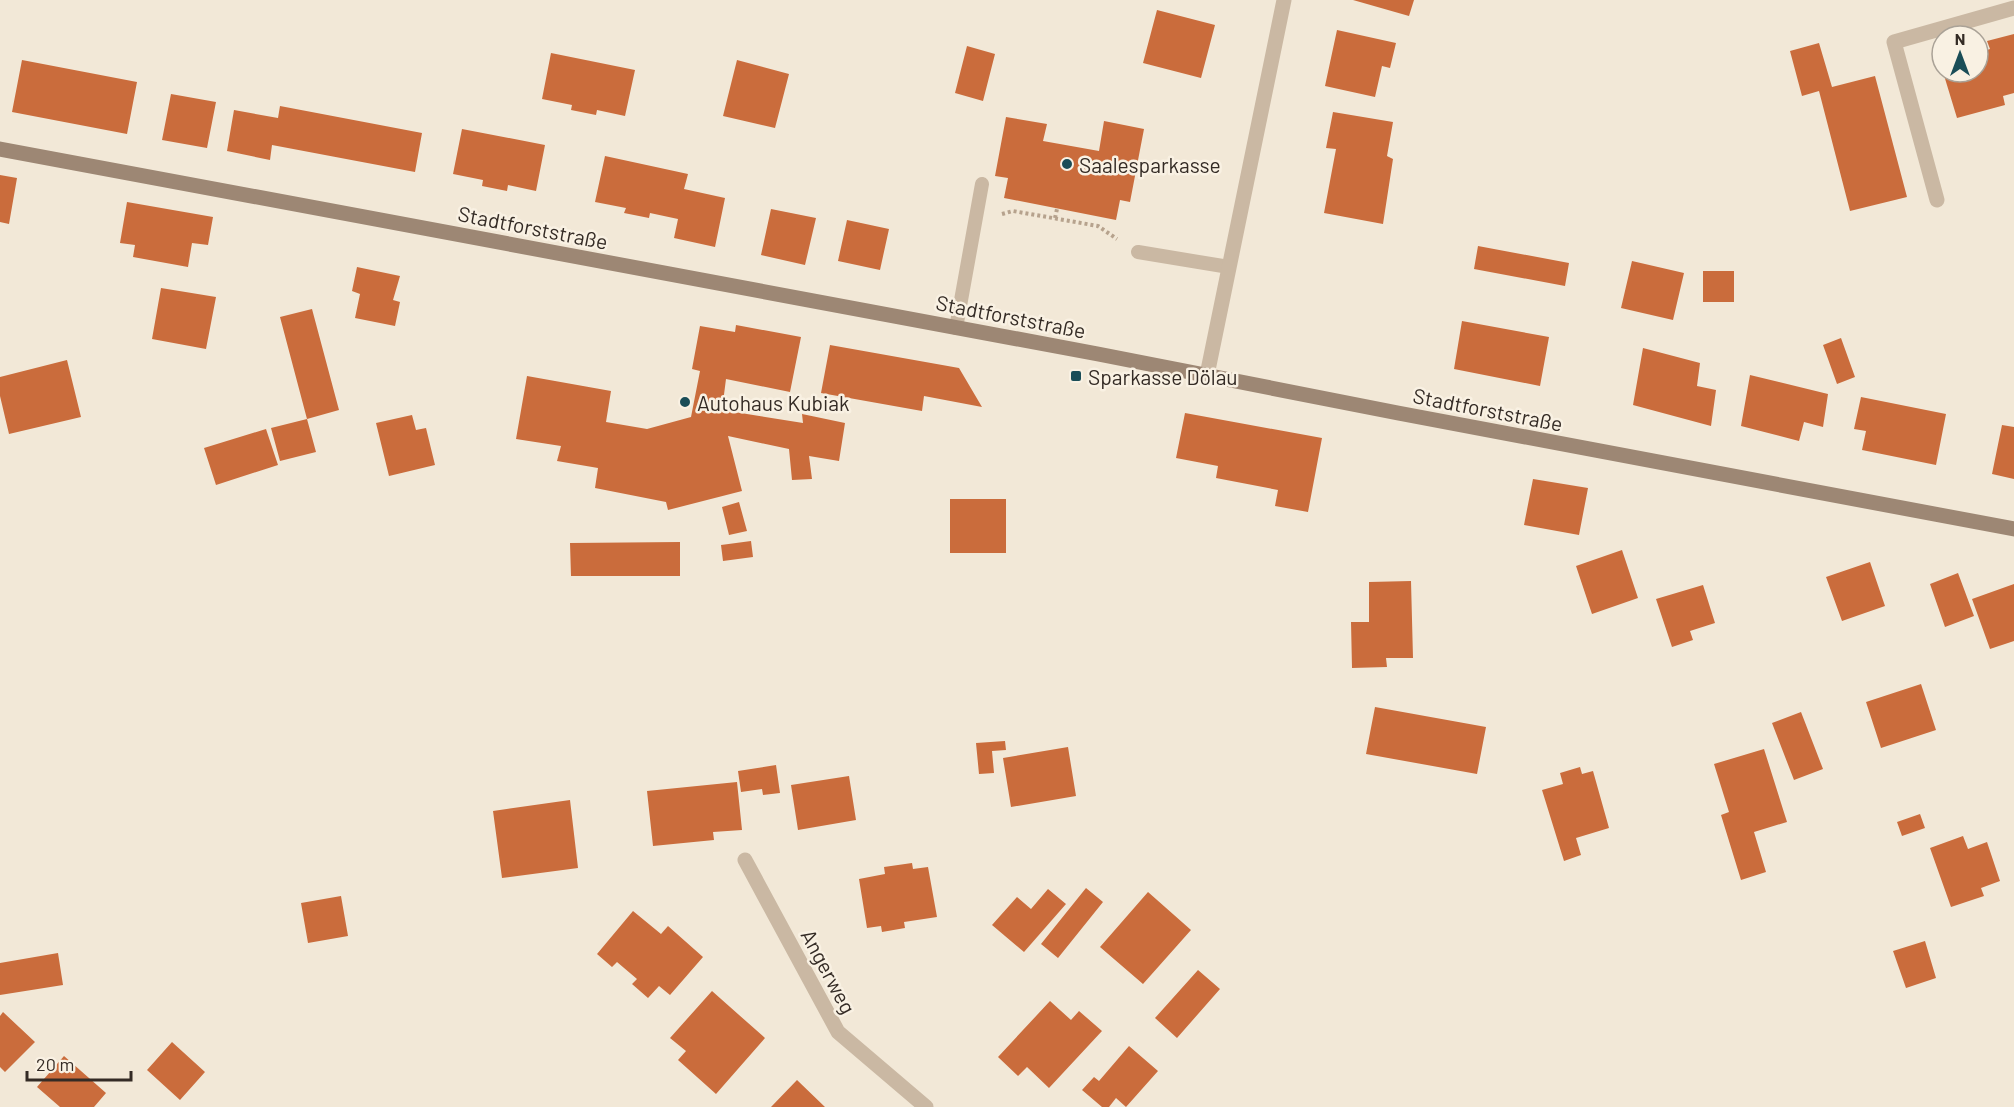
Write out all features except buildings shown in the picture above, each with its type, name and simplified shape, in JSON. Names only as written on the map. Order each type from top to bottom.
[{"type":"main road","name":"Stadtforststraße","points":[[0,149],[956,327],[2014,529]]},
{"type":"street","points":[[1207,375],[1284,0]]},
{"type":"street","points":[[1937,200],[1894,42],[2014,8]]},
{"type":"street","name":"Angerweg","points":[[745,860],[838,1032],[926,1107]]},
{"type":"lane","points":[[956,327],[982,184]]},
{"type":"lane","points":[[1138,252],[1229,267]]},
{"type":"path","points":[[1055,218],[1057,209]]},
{"type":"path","points":[[975,223],[1013,211],[1055,218],[1098,226],[1138,252]]},
{"type":"place","name":"Saalesparkasse","points":[[1067,164]]},
{"type":"place","name":"Sparkasse Dölau","points":[[1076,376]]},
{"type":"place","name":"Autohaus Kubiak","points":[[685,402]]}]
